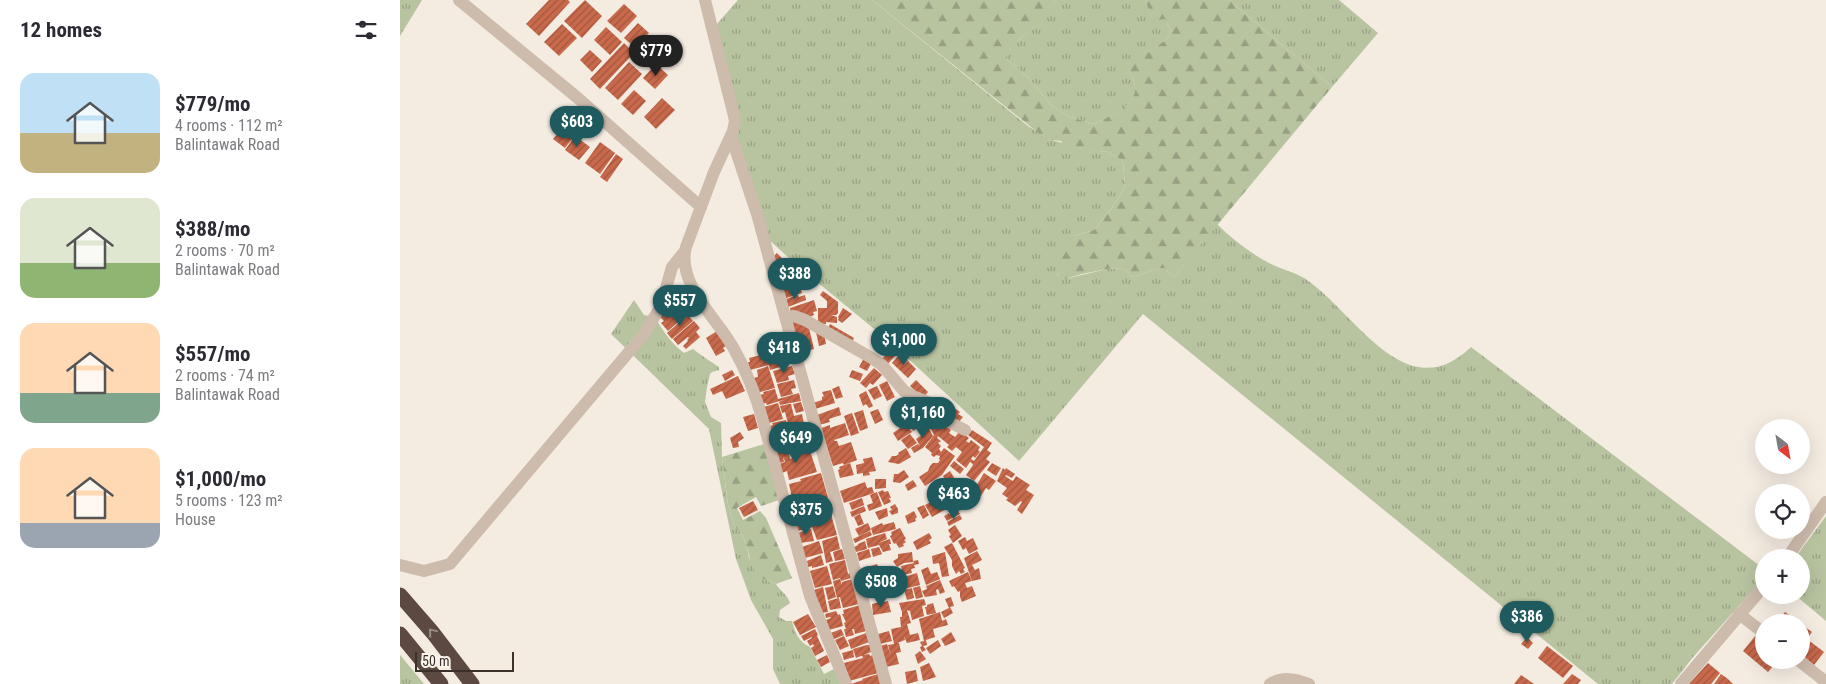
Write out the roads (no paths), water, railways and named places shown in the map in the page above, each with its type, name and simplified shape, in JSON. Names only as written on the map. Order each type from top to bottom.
[{"type":"highway","points":[[400,596],[433,633],[472,684]]},
{"type":"highway","points":[[400,634],[441,684]]},
{"type":"street","points":[[459,0],[579,99],[701,207]]},
{"type":"street","points":[[705,0],[734,118],[734,126],[701,207],[685,251],[684,263],[690,283],[733,346],[754,392],[810,596],[846,684]]},
{"type":"street","points":[[731,136],[757,214],[886,684]]},
{"type":"street","points":[[400,565],[424,571],[450,564],[644,334],[661,306],[672,267],[685,251]]},
{"type":"street","points":[[786,317],[794,316],[806,320],[870,356],[886,370],[904,391],[928,402],[946,420],[965,430]]},
{"type":"street","points":[[1792,549],[1826,502]]},
{"type":"street","points":[[1681,684],[1755,596]]},
{"type":"street","points":[[1739,614],[1755,626]]},
{"type":"street","points":[[1809,669],[1826,682]]},
{"type":"street","points":[[1270,684],[1279,679],[1286,679],[1309,684]]}]
